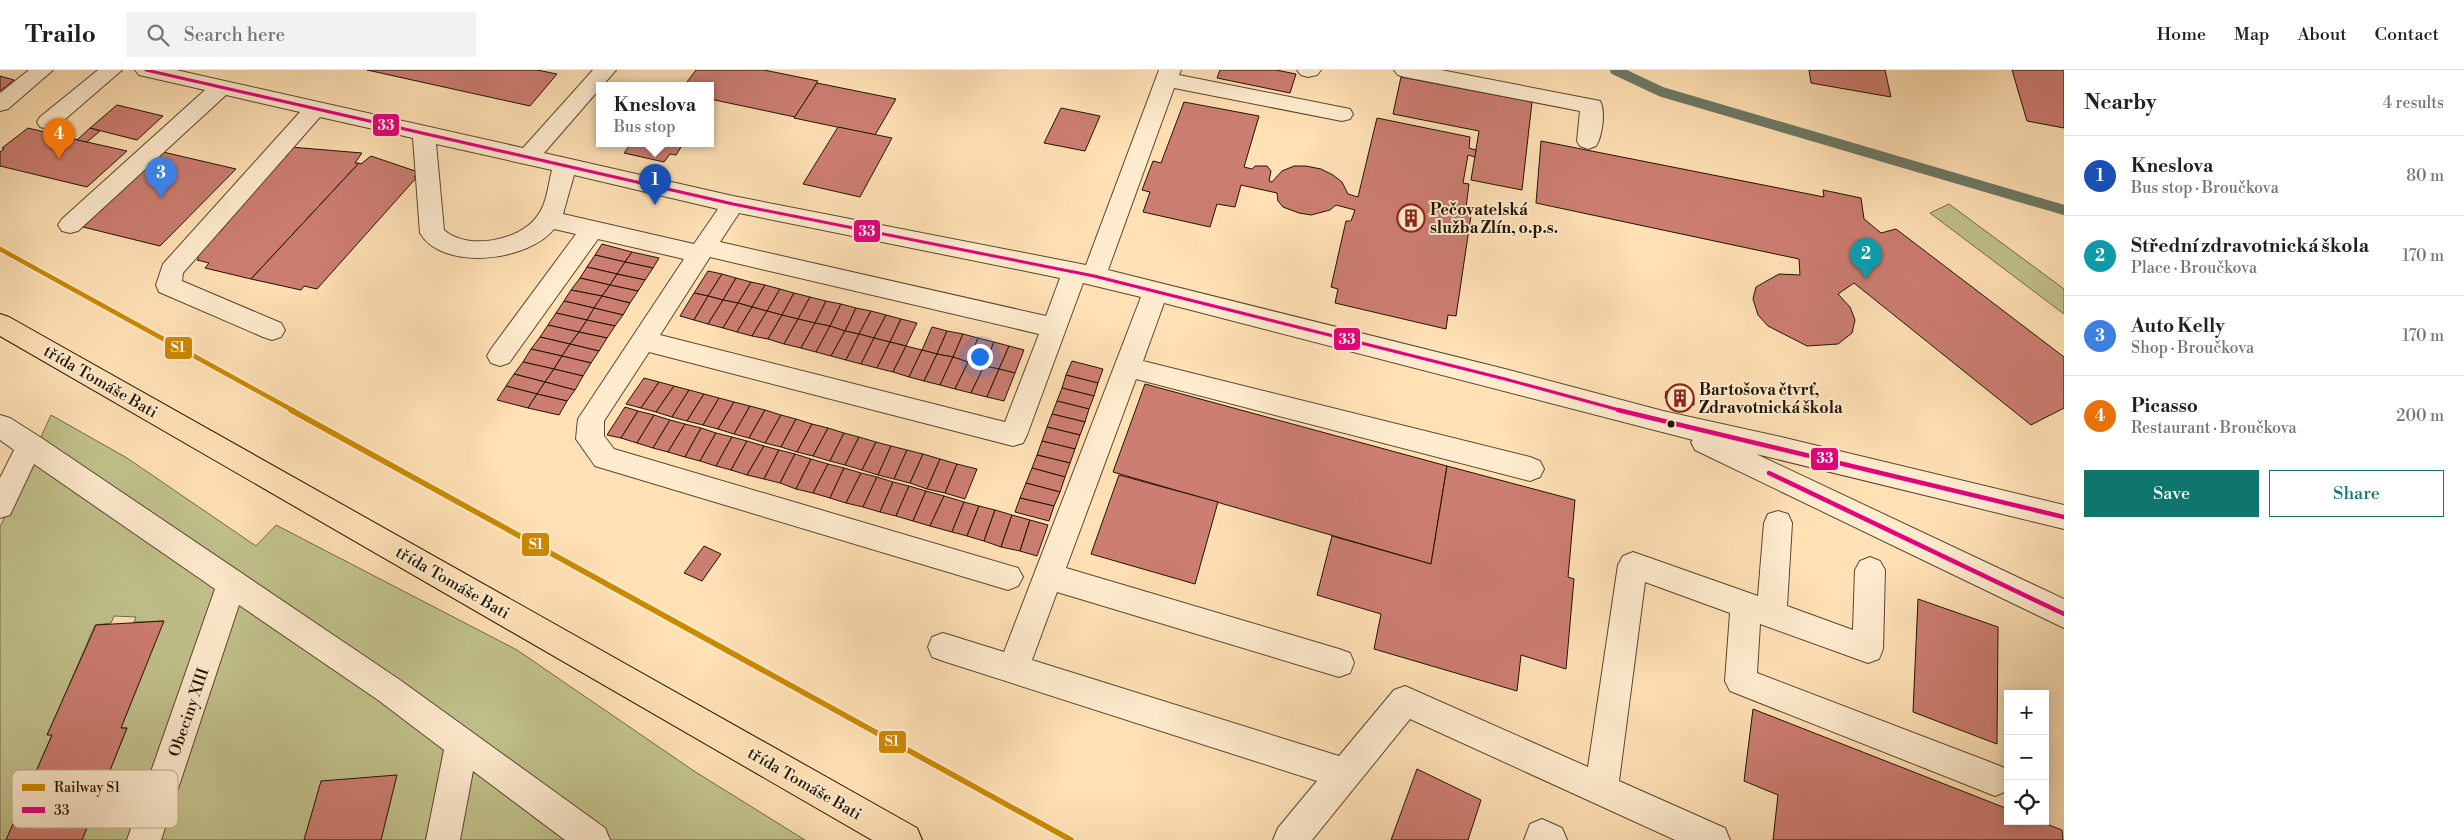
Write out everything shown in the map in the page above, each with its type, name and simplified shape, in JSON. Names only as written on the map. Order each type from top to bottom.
[{"type":"main road","name":"třída Tomáše Bati","points":[[0,324],[905,840]]},
{"type":"street","points":[[0,104],[42,70]]},
{"type":"street","points":[[48,122],[111,70]]},
{"type":"street","points":[[527,158],[606,70]]},
{"type":"street","points":[[1405,70],[1592,106],[1588,141]]},
{"type":"street","points":[[163,72],[564,167],[733,204],[1084,274],[1505,379],[1663,422],[1781,448],[2064,516]]},
{"type":"street","points":[[643,340],[1013,435],[1054,328],[1084,274],[1169,75],[1342,114]]},
{"type":"street","points":[[70,225],[222,87]]},
{"type":"street","points":[[272,330],[168,285],[172,270],[316,108]]},
{"type":"street","points":[[424,135],[432,233],[441,242],[455,247],[473,248],[508,245],[532,233],[548,219],[564,167]]},
{"type":"street","points":[[733,204],[591,419],[590,440],[606,458],[1008,577]]},
{"type":"street","points":[[548,219],[702,250],[1054,328]]},
{"type":"street","points":[[500,356],[592,229]]},
{"type":"street","points":[[1013,669],[1156,291]]},
{"type":"street","points":[[1128,366],[1530,469]]},
{"type":"street","points":[[1663,422],[2064,614]]},
{"type":"street","points":[[0,426],[232,583],[462,743],[593,840]]},
{"type":"street","points":[[0,506],[30,445]]},
{"type":"street","points":[[1778,523],[1741,681],[1996,780]]},
{"type":"street","points":[[1601,789],[1633,565],[1868,649],[1870,570]]},
{"type":"street","points":[[1048,576],[1339,664]]},
{"type":"street","name":"Obeciny XIII","points":[[168,770],[232,583]]},
{"type":"street","points":[[942,647],[1345,774]]},
{"type":"street","points":[[1290,840],[1405,701],[1713,840]]},
{"type":"street","points":[[443,840],[462,743]]},
{"type":"street","name":"Obeciny XIII","points":[[144,840],[148,828]]},
{"type":"street","points":[[1541,840],[1542,836],[1550,840]]},
{"type":"green space","points":[[1949,204],[2064,289],[2064,314],[1930,213]]},
{"type":"green space","points":[[51,415],[127,458],[256,546],[276,525],[517,650],[694,771],[805,840],[82,840],[87,828],[178,828],[178,770],[110,770],[127,728],[121,728],[163,621],[134,622],[136,617],[114,616],[111,623],[95,625],[48,734],[52,735],[37,770],[12,770],[12,826],[6,840],[0,840],[0,527]]},
{"type":"building","points":[[367,70],[537,70],[557,74],[530,106]]},
{"type":"building","points":[[696,70],[764,70],[818,81],[795,117],[714,100],[714,82],[687,82]]},
{"type":"building","points":[[1220,70],[1276,70],[1296,74],[1290,93],[1217,78]]},
{"type":"building","points":[[1809,70],[1885,70],[1891,97],[1811,83]]},
{"type":"building","points":[[2012,70],[2064,70],[2064,128],[2027,121]]},
{"type":"building","points":[[0,76],[14,80],[0,91]]},
{"type":"building","points":[[1401,77],[1532,102],[1522,190],[1471,180],[1479,131],[1393,114]]},
{"type":"building","points":[[817,83],[896,99],[875,135],[794,118]]},
{"type":"building","name":"Pečovatelská služba Zlín, o.p.s.","points":[[1184,102],[1259,116],[1244,167],[1252,169],[1255,166],[1267,166],[1271,171],[1269,181],[1272,182],[1282,171],[1294,166],[1306,166],[1321,169],[1333,175],[1342,182],[1348,194],[1358,197],[1377,118],[1470,137],[1469,148],[1476,150],[1475,157],[1468,155],[1463,183],[1469,184],[1466,208],[1472,209],[1456,316],[1448,315],[1446,329],[1335,303],[1338,289],[1331,287],[1346,221],[1351,221],[1355,210],[1336,205],[1330,210],[1311,215],[1299,213],[1283,207],[1278,201],[1277,193],[1241,185],[1235,207],[1217,204],[1210,227],[1143,212],[1150,192],[1142,190],[1153,161],[1161,163]]},
{"type":"building","points":[[117,105],[163,116],[137,140],[90,128]]},
{"type":"building","points":[[1061,108],[1100,116],[1085,151],[1044,143]]},
{"type":"building","points":[[838,127],[892,138],[860,197],[803,184]]},
{"type":"building","points":[[28,128],[127,151],[87,187],[0,166],[0,152],[4,149],[2,148]]},
{"type":"building","points":[[90,128],[100,131],[87,142],[77,140]]},
{"type":"building","points":[[1541,141],[1824,197],[1823,190],[1861,198],[1864,219],[1881,233],[1896,229],[2064,357],[2064,408],[2031,425],[1854,283],[1838,294],[1850,307],[1855,320],[1852,333],[1838,344],[1807,346],[1768,326],[1758,315],[1753,299],[1756,287],[1779,274],[1800,275],[1799,259],[1536,203]]},
{"type":"building","points":[[290,147],[362,153],[355,163],[359,163],[251,279],[205,268],[209,263],[197,260],[199,258],[195,257],[220,232]]},
{"type":"building","points":[[628,147],[681,147],[676,155],[670,154],[664,162],[624,153]]},
{"type":"building","points":[[163,152],[236,169],[160,246],[83,227]]},
{"type":"building","points":[[371,156],[418,172],[414,177],[417,177],[317,289],[304,286],[301,290],[251,279],[359,163],[361,164]]},
{"type":"building","points":[[602,244],[632,252],[625,262],[595,255]]},
{"type":"building","points":[[632,252],[659,258],[653,268],[625,262]]},
{"type":"building","points":[[595,255],[625,262],[617,274],[587,267]]},
{"type":"building","points":[[625,262],[653,268],[645,280],[617,274]]},
{"type":"building","points":[[587,267],[617,274],[610,285],[580,278]]},
{"type":"building","points":[[708,271],[722,274],[708,296],[694,293]]},
{"type":"building","points":[[617,274],[645,280],[638,291],[610,285]]},
{"type":"building","points":[[722,274],[736,278],[723,300],[708,296]]},
{"type":"building","points":[[580,278],[610,285],[602,296],[571,290]]},
{"type":"building","points":[[736,278],[751,282],[738,303],[723,300]]},
{"type":"building","points":[[751,282],[765,285],[752,307],[738,303]]},
{"type":"building","points":[[610,285],[638,291],[630,303],[602,296]]},
{"type":"building","points":[[765,285],[780,289],[767,311],[752,307]]},
{"type":"building","points":[[780,289],[794,293],[782,315],[767,311]]},
{"type":"building","points":[[571,290],[602,296],[594,308],[564,301]]},
{"type":"building","points":[[694,293],[708,296],[694,320],[680,316]]},
{"type":"building","points":[[794,293],[810,297],[798,319],[782,315]]},
{"type":"building","points":[[602,296],[630,303],[623,315],[594,308]]},
{"type":"building","points":[[708,296],[723,300],[708,324],[694,320]]},
{"type":"building","points":[[810,297],[826,301],[815,323],[798,319]]},
{"type":"building","points":[[723,300],[738,303],[723,328],[708,324]]},
{"type":"building","points":[[564,301],[594,308],[587,320],[556,313]]},
{"type":"building","points":[[826,301],[841,304],[830,326],[815,323]]},
{"type":"building","points":[[738,303],[752,307],[737,332],[723,328]]},
{"type":"building","points":[[841,304],[856,308],[845,331],[830,326]]},
{"type":"building","points":[[752,307],[767,311],[752,336],[737,332]]},
{"type":"building","points":[[594,308],[623,315],[615,326],[587,320]]},
{"type":"building","points":[[856,308],[871,311],[859,334],[845,331]]},
{"type":"building","points":[[767,311],[782,315],[768,339],[752,336]]},
{"type":"building","points":[[871,311],[886,315],[874,338],[859,334]]},
{"type":"building","points":[[556,313],[587,320],[579,332],[548,325]]},
{"type":"building","points":[[782,315],[798,319],[784,344],[768,339]]},
{"type":"building","points":[[886,315],[901,319],[890,342],[874,338]]},
{"type":"building","points":[[798,319],[815,323],[801,348],[784,344]]},
{"type":"building","points":[[901,319],[917,323],[906,346],[890,342]]},
{"type":"building","points":[[587,320],[615,326],[607,338],[579,332]]},
{"type":"building","points":[[815,323],[830,326],[816,352],[801,348]]},
{"type":"building","points":[[548,325],[579,332],[570,344],[540,337]]},
{"type":"building","points":[[830,326],[845,331],[831,356],[816,352]]},
{"type":"building","points":[[932,327],[947,331],[937,354],[922,350]]},
{"type":"building","points":[[845,331],[859,334],[846,360],[831,356]]},
{"type":"building","points":[[947,331],[963,334],[953,357],[937,354]]},
{"type":"building","points":[[579,332],[607,338],[599,351],[570,344]]},
{"type":"building","points":[[859,334],[874,338],[861,364],[846,360]]},
{"type":"building","points":[[963,334],[978,338],[968,362],[953,357]]},
{"type":"building","points":[[540,337],[570,344],[562,356],[531,349]]},
{"type":"building","points":[[874,338],[890,342],[877,368],[861,364]]},
{"type":"building","points":[[978,338],[994,342],[984,366],[968,362]]},
{"type":"building","points":[[890,342],[906,346],[893,372],[877,368]]},
{"type":"building","points":[[994,342],[1009,346],[999,369],[984,366]]},
{"type":"building","points":[[570,344],[599,351],[591,363],[562,356]]},
{"type":"building","points":[[906,346],[922,350],[909,377],[893,372]]},
{"type":"building","points":[[1009,346],[1024,350],[1015,373],[999,369]]},
{"type":"building","points":[[531,349],[562,356],[554,369],[523,362]]},
{"type":"building","points":[[922,350],[937,354],[924,381],[909,377]]},
{"type":"building","points":[[937,354],[953,357],[940,385],[924,381]]},
{"type":"building","points":[[562,356],[591,363],[583,376],[554,369]]},
{"type":"building","points":[[953,357],[968,362],[955,389],[940,385]]},
{"type":"building","points":[[1072,361],[1103,369],[1098,383],[1066,375]]},
{"type":"building","points":[[523,362],[554,369],[545,382],[514,374]]},
{"type":"building","points":[[968,362],[984,366],[971,393],[955,389]]},
{"type":"building","points":[[984,366],[999,369],[987,397],[971,393]]},
{"type":"building","points":[[554,369],[583,376],[575,390],[545,382]]},
{"type":"building","points":[[999,369],[1015,373],[1004,401],[987,397]]},
{"type":"building","points":[[514,374],[545,382],[537,394],[506,386]]},
{"type":"building","points":[[1066,375],[1098,383],[1094,396],[1062,388]]},
{"type":"building","points":[[644,378],[659,382],[641,408],[626,404]]},
{"type":"building","points":[[545,382],[575,390],[567,401],[537,394]]},
{"type":"building","points":[[659,382],[674,386],[656,412],[641,408]]},
{"type":"building","points":[[1145,384],[1447,466],[1431,564],[1113,472]]},
{"type":"building","points":[[506,386],[537,394],[528,408],[497,400]]},
{"type":"building","points":[[674,386],[689,390],[672,417],[656,412]]},
{"type":"building","points":[[1062,388],[1094,396],[1089,409],[1057,401]]},
{"type":"building","points":[[689,390],[704,394],[687,421],[672,417]]},
{"type":"building","name":"Bartošova čtvrť, Zdravotnická škola","points":[[1666,391],[1694,398],[1694,405],[1665,398]]},
{"type":"building","points":[[537,394],[567,401],[559,415],[528,408]]},
{"type":"building","points":[[704,394],[719,398],[703,425],[687,421]]},
{"type":"building","points":[[719,398],[734,402],[718,429],[703,425]]},
{"type":"building","points":[[1057,401],[1089,409],[1085,422],[1052,414]]},
{"type":"building","points":[[734,402],[750,406],[734,434],[718,429]]},
{"type":"building","points":[[750,406],[765,410],[749,438],[734,434]]},
{"type":"building","points":[[625,407],[638,411],[621,438],[607,435]]},
{"type":"building","points":[[765,410],[781,415],[765,443],[749,438]]},
{"type":"building","points":[[638,411],[654,415],[637,443],[621,438]]},
{"type":"building","points":[[1052,414],[1085,422],[1080,435],[1047,427]]},
{"type":"building","points":[[654,415],[670,420],[653,448],[637,443]]},
{"type":"building","points":[[781,415],[796,419],[781,447],[765,443]]},
{"type":"building","points":[[796,419],[812,424],[797,452],[781,447]]},
{"type":"building","points":[[670,420],[685,424],[668,452],[653,448]]},
{"type":"building","points":[[685,424],[701,428],[685,457],[668,452]]},
{"type":"building","points":[[812,424],[828,428],[813,456],[797,452]]},
{"type":"building","points":[[1047,427],[1080,435],[1075,449],[1042,441]]},
{"type":"building","points":[[701,428],[716,433],[700,461],[685,457]]},
{"type":"building","points":[[828,428],[844,433],[830,461],[813,456]]},
{"type":"building","points":[[716,433],[732,437],[716,466],[700,461]]},
{"type":"building","points":[[844,433],[859,437],[845,465],[830,461]]},
{"type":"building","points":[[732,437],[747,441],[731,470],[716,466]]},
{"type":"building","points":[[859,437],[876,442],[862,470],[845,465]]},
{"type":"building","points":[[747,441],[764,446],[747,475],[731,470]]},
{"type":"building","points":[[1042,441],[1075,449],[1070,463],[1037,455]]},
{"type":"building","points":[[876,442],[891,446],[878,475],[862,470]]},
{"type":"building","points":[[764,446],[779,450],[764,479],[747,475]]},
{"type":"building","points":[[891,446],[907,450],[894,479],[878,475]]},
{"type":"building","points":[[779,450],[795,454],[780,483],[764,479]]},
{"type":"building","points":[[907,450],[923,454],[910,483],[894,479]]},
{"type":"building","points":[[795,454],[811,459],[796,489],[780,483]]},
{"type":"building","points":[[923,454],[940,459],[927,489],[910,483]]},
{"type":"building","points":[[1037,455],[1070,463],[1065,477],[1032,468]]},
{"type":"building","points":[[811,459],[828,464],[813,493],[796,489]]},
{"type":"building","points":[[940,459],[957,464],[945,493],[927,489]]},
{"type":"building","points":[[828,464],[844,468],[830,498],[813,493]]},
{"type":"building","points":[[957,464],[977,469],[965,499],[945,493]]},
{"type":"building","points":[[1447,466],[1575,500],[1568,577],[1574,579],[1566,669],[1521,655],[1517,691],[1374,649],[1381,614],[1317,595],[1332,536],[1431,564]]},
{"type":"building","points":[[844,468],[861,473],[846,503],[830,498]]},
{"type":"building","points":[[1032,468],[1065,477],[1060,492],[1026,483]]},
{"type":"building","points":[[861,473],[877,477],[863,507],[846,503]]},
{"type":"building","points":[[1119,475],[1218,502],[1195,584],[1091,554]]},
{"type":"building","points":[[877,477],[893,482],[880,512],[863,507]]},
{"type":"building","points":[[893,482],[909,486],[896,516],[880,512]]},
{"type":"building","points":[[1026,483],[1060,492],[1054,506],[1020,498]]},
{"type":"building","points":[[909,486],[926,491],[913,521],[896,516]]},
{"type":"building","points":[[926,491],[944,496],[930,526],[913,521]]},
{"type":"building","points":[[944,496],[964,502],[952,532],[930,526]]},
{"type":"building","points":[[1020,498],[1054,506],[1049,521],[1015,512]]},
{"type":"building","points":[[964,502],[979,506],[967,536],[952,532]]},
{"type":"building","points":[[979,506],[995,510],[984,541],[967,536]]},
{"type":"building","points":[[995,510],[1012,515],[1001,547],[984,541]]},
{"type":"building","points":[[1012,515],[1030,520],[1020,551],[1001,547]]},
{"type":"building","points":[[1030,520],[1048,525],[1037,556],[1020,551]]},
{"type":"building","points":[[704,546],[721,554],[702,581],[684,573]]},
{"type":"building","points":[[1918,599],[1998,627],[1997,744],[1913,712]]},
{"type":"building","points":[[164,621],[121,728],[127,728],[110,770],[37,770],[52,735],[47,735],[96,625]]},
{"type":"building","points":[[1753,709],[2004,807],[2004,825],[2049,825],[2062,830],[2063,840],[1773,840],[1778,795],[1744,781]]},
{"type":"building","points":[[1417,769],[1481,800],[1468,840],[1391,840]]},
{"type":"building","points":[[397,775],[381,840],[304,840],[321,781]]},
{"type":"building","points":[[12,826],[12,828],[87,828],[82,840],[6,840]]},
{"type":"waterway","points":[[1615,70],[1662,92],[2064,210]]},
{"type":"rail line","name":"S1","points":[[0,249],[1071,840]]},
{"type":"transit line","name":"33","points":[[146,70],[733,204],[1094,276],[1505,379],[1663,422],[1781,448],[2064,517]]},
{"type":"transit line","name":"33","points":[[1769,473],[2064,614]]},
{"type":"place","name":"Picasso","points":[[59,159]]},
{"type":"place","name":"Auto Kelly","points":[[161,198]]},
{"type":"place","name":"Kneslova","points":[[655,205]]},
{"type":"place","name":"Pečovatelská služba Zlín, o.p.s.","points":[[1411,218]]},
{"type":"place","name":"Střední zdravotnická škola","points":[[1866,279]]},
{"type":"place","name":"Bartošova čtvrť, Zdravotnická škola","points":[[1680,398]]}]
